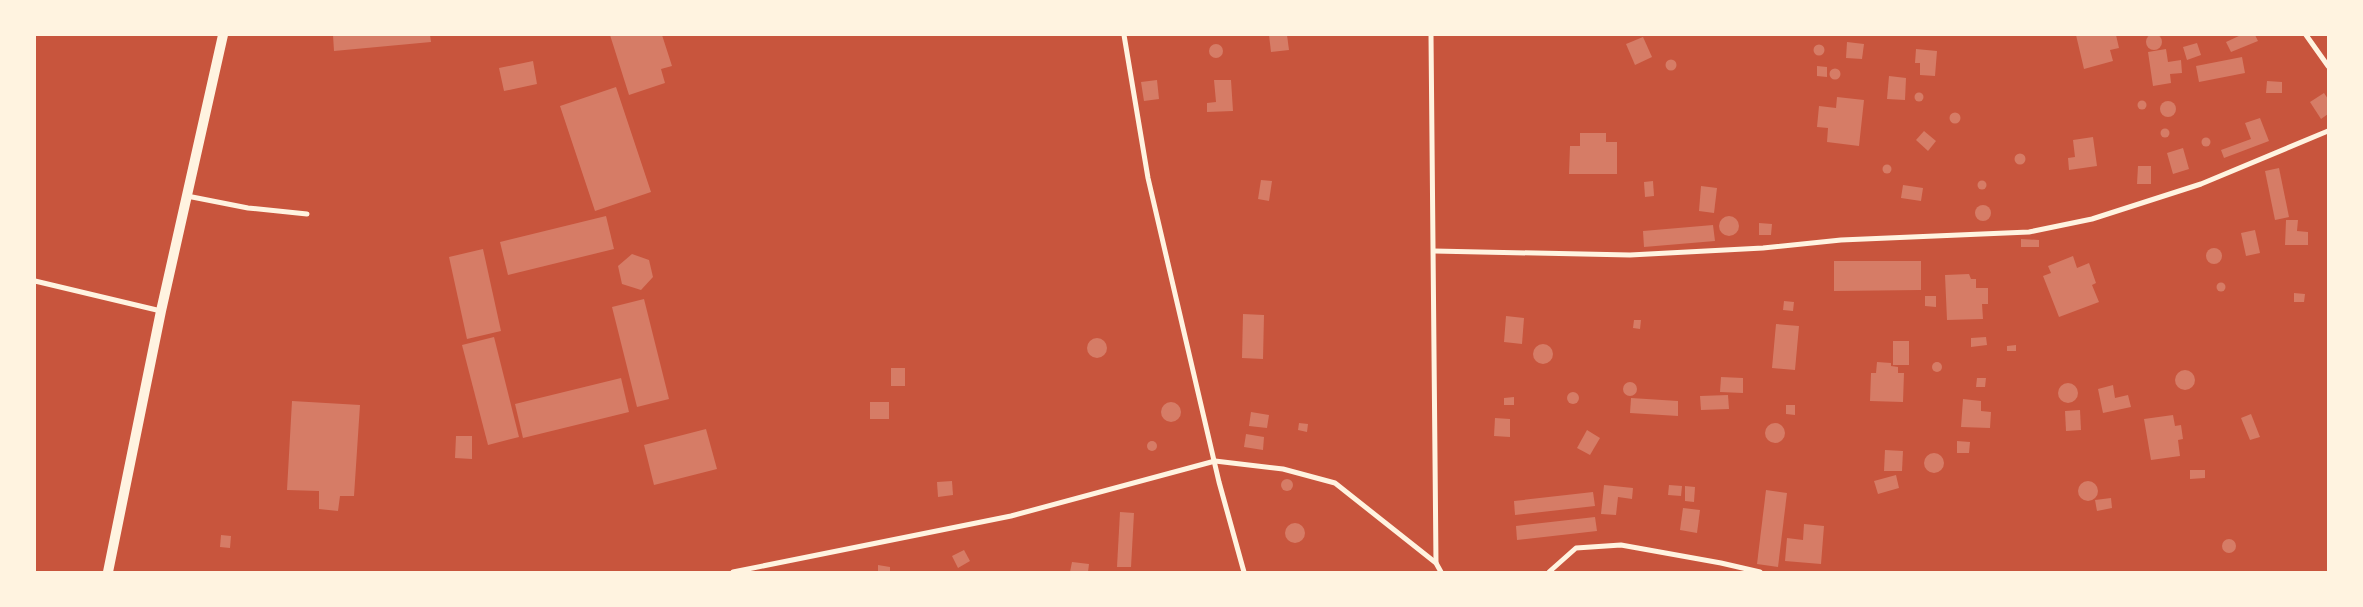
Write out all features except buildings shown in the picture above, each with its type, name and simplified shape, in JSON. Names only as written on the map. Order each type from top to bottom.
[{"type":"main road","points":[[108,572],[161,311],[223,35]]},
{"type":"street","points":[[1124,35],[1148,178],[1215,461],[1244,572]]},
{"type":"street","points":[[1431,35],[1436,563]]},
{"type":"street","points":[[2306,35],[2328,66]]},
{"type":"street","points":[[1434,250],[1630,255],[1762,248],[1840,240],[2029,232],[2092,219],[2202,184],[2328,131]]},
{"type":"street","points":[[187,196],[248,208],[307,214]]},
{"type":"street","points":[[35,281],[161,311]]},
{"type":"street","points":[[733,572],[1011,516],[1215,461],[1284,469],[1335,482],[1436,563],[1441,572]]},
{"type":"street","points":[[1549,572],[1576,548],[1621,545],[1760,572]]}]
